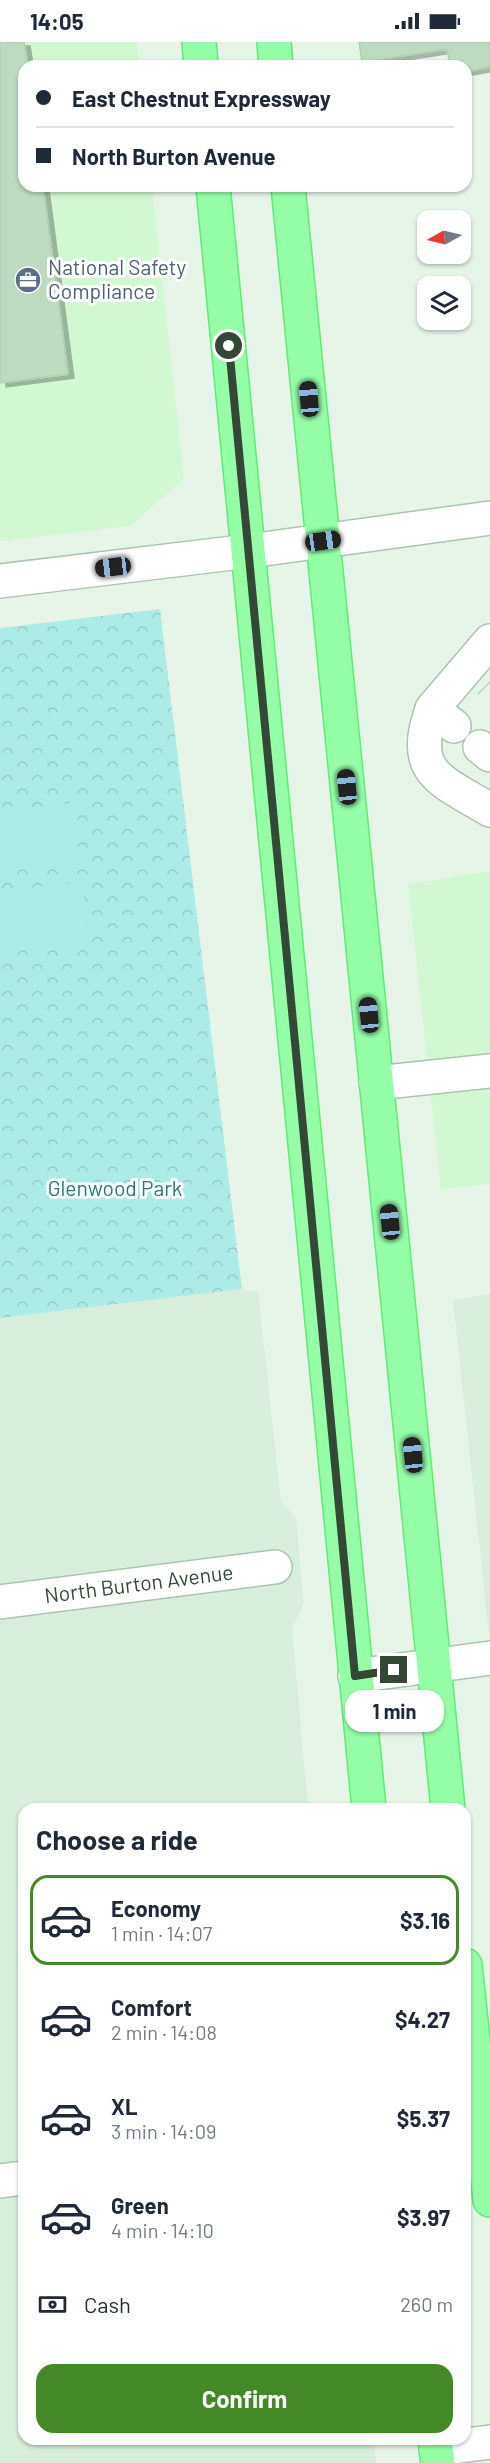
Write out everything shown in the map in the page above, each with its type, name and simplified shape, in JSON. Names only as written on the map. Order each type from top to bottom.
[{"type":"main road","points":[[199,42],[200,60]]},
{"type":"main road","points":[[274,42],[276,60]]},
{"type":"main road","points":[[214,192],[368,1803]]},
{"type":"main road","points":[[289,192],[447,1803]]},
{"type":"main road","points":[[471,2021],[490,2200]]},
{"type":"street","points":[[0,581],[249,551],[490,518]]},
{"type":"street","points":[[490,641],[478,674],[443,718],[423,734],[424,754],[432,771],[445,783],[490,810]]},
{"type":"street","points":[[376,1083],[490,1071]]},
{"type":"street","name":"North Burton Avenue","points":[[0,1602],[275,1568]]},
{"type":"street","points":[[355,1676],[490,1659]]},
{"type":"street","points":[[0,2181],[18,2179]]},
{"type":"street","points":[[471,2445],[490,2442]]},
{"type":"street","points":[[436,2450],[470,2445]]},
{"type":"shaded area","points":[[0,42],[137,42],[138,60],[18,60],[18,192],[153,192],[184,479],[130,526],[0,541]]},
{"type":"shaded area","points":[[490,871],[490,1184],[441,1189],[408,884]]},
{"type":"shaded area","points":[[242,1289],[258,1291],[281,1502],[296,1518],[304,1604],[292,1628],[307,1803],[18,1803],[18,2445],[374,2445],[376,2463],[0,2463],[0,1318]]},
{"type":"shaded area","points":[[490,1294],[490,1644],[453,1300]]},
{"type":"green space","name":"Glenwood Park","points":[[160,609],[242,1289],[0,1318],[0,628]]},
{"type":"green space","points":[[72,803],[80,862],[0,871],[0,811]]},
{"type":"green space","points":[[82,882],[89,941],[0,951],[0,891]]},
{"type":"building","name":"National Safety Compliance","points":[[0,42],[24,42],[27,60],[18,60],[18,192],[44,192],[68,374],[0,383]]},
{"type":"building","points":[[359,42],[490,42],[490,67],[472,70],[472,60],[449,60],[447,49],[362,60]]},
{"type":"place","name":"National Safety Compliance","points":[[28,280]]},
{"type":"route","points":[[229,346],[355,1676],[394,1670]]}]
